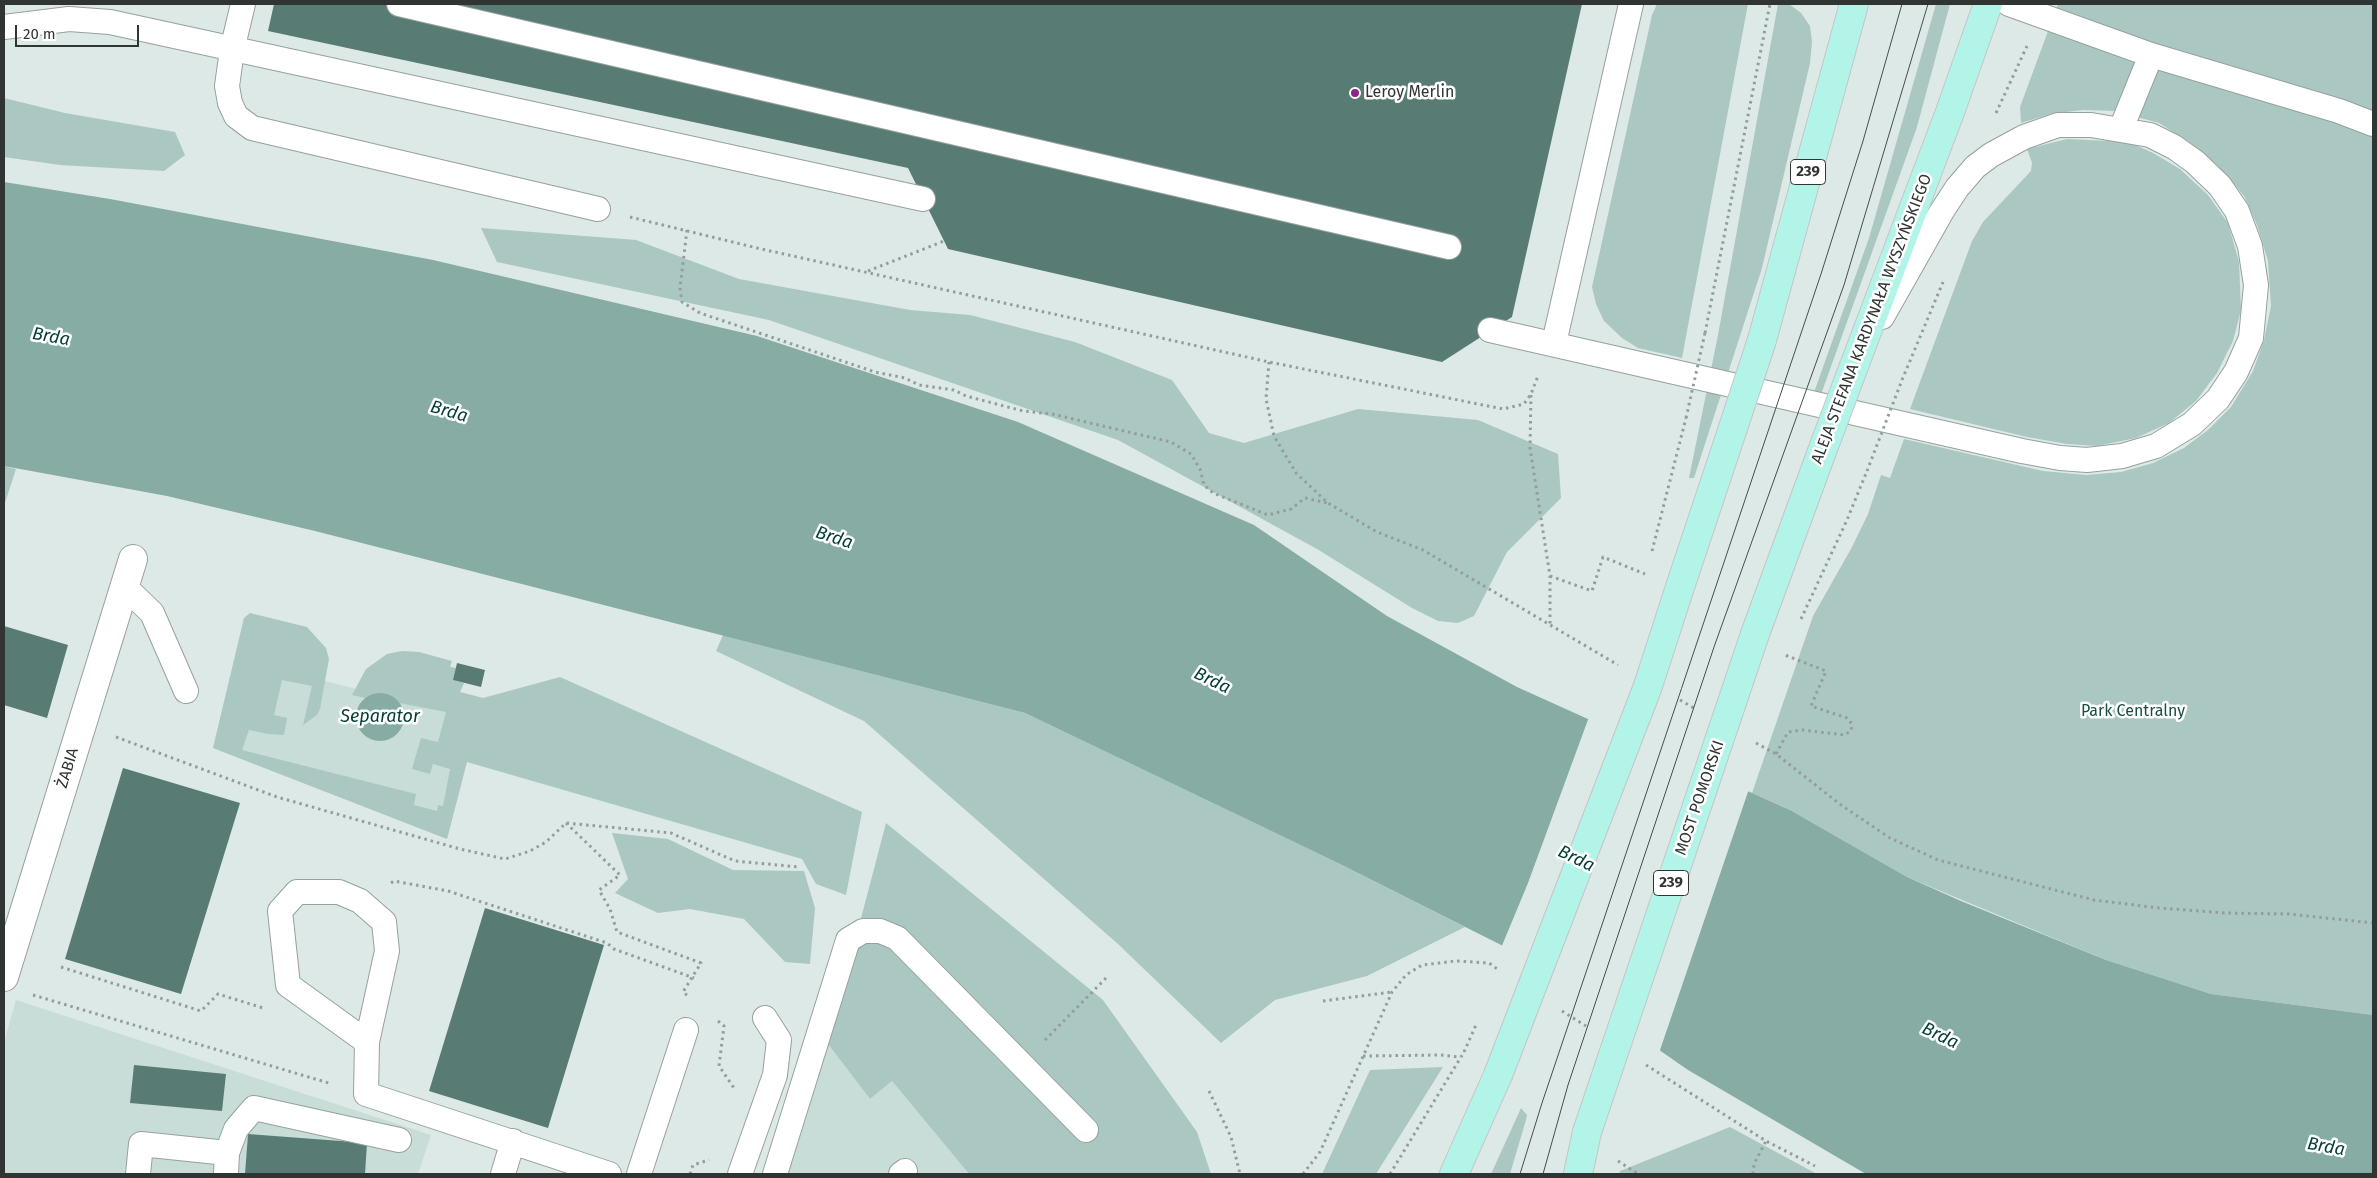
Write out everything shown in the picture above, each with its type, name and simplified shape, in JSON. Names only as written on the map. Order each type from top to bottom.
[{"type":"main road","name":"239","points":[[1454,1174],[1498,1075],[1648,686],[1762,340],[1854,4]]},
{"type":"main road","name":"ALEJA STEFANA KARDYNAŁA WYSZYŃSKIEGO","points":[[1755,634],[1950,112],[1988,4]]},
{"type":"main road","name":"MOST POMORSKI","points":[[1578,1174],[1587,1132],[1755,634]]},
{"type":"street","name":"ŻABIA","points":[[14,985],[132,559]]},
{"type":"lane","points":[[243,4],[232,50],[227,86],[230,102],[236,116],[252,128],[598,209]]},
{"type":"lane","points":[[399,4],[1449,247]]},
{"type":"lane","points":[[1554,343],[1631,4]]},
{"type":"lane","points":[[2009,4],[2151,55],[2339,111],[2373,124]]},
{"type":"lane","points":[[4,28],[69,19],[110,22],[923,200]]},
{"type":"lane","points":[[2121,129],[2151,55]]},
{"type":"lane","points":[[1490,330],[2060,458],[2087,460],[2122,456],[2156,446],[2192,424],[2218,399],[2236,372],[2251,338],[2256,285],[2250,246],[2237,212],[2220,186],[2195,162],[2174,147],[2150,135],[2121,129],[2091,125],[2058,125],[2024,137],[1991,155],[1975,167],[1957,188],[1854,366]]},
{"type":"lane","points":[[124,586],[152,613],[186,691]]},
{"type":"lane","points":[[368,1042],[288,985],[280,911],[297,892],[339,892],[360,901],[384,922],[386,951],[368,1042],[366,1094],[513,1141],[608,1174]]},
{"type":"lane","points":[[775,1174],[848,940],[862,931],[880,931],[898,938],[1086,1130]]},
{"type":"lane","points":[[740,1174],[775,1075],[779,1040],[765,1018]]},
{"type":"lane","points":[[639,1174],[686,1030]]},
{"type":"lane","points":[[138,1174],[141,1144],[226,1163],[236,1129],[254,1108],[399,1140]]},
{"type":"lane","points":[[503,1174],[513,1141]]},
{"type":"path","points":[[1650,557],[1686,418],[1705,333],[1770,4]]},
{"type":"path","points":[[598,209],[1269,362],[1502,408],[1524,404],[1531,394],[1554,343]]},
{"type":"path","points":[[687,230],[680,288],[682,302],[700,313],[875,372],[905,378],[919,385],[935,389],[954,390],[966,396],[1023,411],[1052,414],[1172,442],[1191,454],[1200,469],[1204,485],[1213,492],[1268,515],[1291,509],[1305,498],[1328,503]]},
{"type":"path","points":[[868,272],[944,241]]},
{"type":"path","points":[[1269,362],[1266,399],[1274,436],[1296,473],[1328,503],[1377,532],[1423,550],[1624,668]]},
{"type":"path","points":[[1797,627],[1848,520],[1902,380]]},
{"type":"path","points":[[1531,394],[1530,448],[1550,576],[1550,625]]},
{"type":"path","points":[[1550,576],[1592,591],[1603,557],[1645,574]]},
{"type":"path","points":[[1776,754],[1788,732],[1802,730],[1844,735],[1851,730],[1852,724],[1847,718],[1811,706],[1826,671],[1784,655]]},
{"type":"path","points":[[1675,697],[1700,711]]},
{"type":"path","points":[[115,737],[277,797],[460,849],[505,858],[538,846],[566,823],[671,833],[735,861],[799,867]]},
{"type":"path","points":[[1751,739],[1776,754],[1841,805],[1890,838],[1938,860],[2094,900],[2160,908],[2226,913],[2289,914],[2373,923]]},
{"type":"path","points":[[566,823],[620,875],[599,890],[610,909],[616,932],[701,963],[694,978],[683,992],[690,997]]},
{"type":"path","points":[[360,901],[394,881],[448,891],[607,943],[614,949],[694,978]]},
{"type":"path","points":[[61,967],[202,1011],[218,994],[265,1009]]},
{"type":"path","points":[[1021,1063],[1108,976]]},
{"type":"path","points":[[14,985],[366,1094]]},
{"type":"path","points":[[1304,1174],[1320,1152],[1392,992],[1322,1001]]},
{"type":"path","points":[[717,1020],[724,1026],[718,1066],[734,1088],[731,1097]]},
{"type":"path","points":[[1390,1174],[1464,1052]]},
{"type":"path","points":[[1363,1056],[1440,1055],[1460,1058]]},
{"type":"path","points":[[1209,1091],[1231,1138],[1240,1174]]},
{"type":"path","points":[[1719,1112],[1766,1141],[1815,1166]]},
{"type":"path","points":[[1753,1174],[1754,1164],[1766,1141]]},
{"type":"path","points":[[690,1174],[693,1165],[709,1160],[712,1151]]},
{"type":"path","points":[[1615,1160],[1625,1164],[1638,1174]]},
{"type":"shaded area","points":[[244,618],[321,680],[360,690],[399,654],[456,668],[453,680],[464,683],[460,692],[483,698],[447,839],[213,748]]},
{"type":"shaded area","points":[[16,1000],[431,1135],[418,1174],[4,1174],[4,1042]]},
{"type":"shaded area","points":[[828,1044],[870,1099],[892,1081],[969,1174],[788,1174]]},
{"type":"green space","points":[[1657,4],[1748,4],[1682,358],[1638,348],[1622,338],[1604,321],[1596,304],[1592,287],[1652,15]]},
{"type":"green space","points":[[1778,4],[1789,4],[1801,13],[1810,26],[1812,42],[1810,63],[1762,268],[1694,478],[1689,478],[1718,335]]},
{"type":"green space","points":[[1936,4],[1950,4],[1917,127],[1819,400],[1812,398],[1869,238]]},
{"type":"green space","name":"Park Centralny","points":[[2058,4],[2373,4],[2373,1015],[2211,994],[2106,960],[1907,877],[1792,811],[1752,793],[1813,616],[1852,547],[1868,514],[1881,475],[1890,478],[1904,439],[2043,471],[2086,475],[2121,472],[2153,463],[2184,448],[2208,430],[2231,407],[2253,371],[2264,340],[2271,306],[2268,261],[2257,225],[2244,196],[2217,165],[2189,142],[2159,123],[2115,111],[2083,110],[2050,114],[2021,123],[2020,107]]},
{"type":"green space","points":[[4,98],[65,113],[175,132],[185,155],[164,171],[60,165],[4,157]]},
{"type":"green space","points":[[2067,139],[2129,142],[2153,153],[2180,169],[2208,195],[2228,223],[2239,262],[2241,310],[2233,341],[2217,373],[2196,401],[2169,423],[2136,438],[2097,446],[2067,444],[2027,437],[1910,409],[1972,241],[1983,222],[2031,171],[2032,163],[2027,149]]},
{"type":"green space","points":[[481,228],[636,240],[739,279],[910,310],[970,315],[1075,342],[1172,380],[1209,433],[1244,443],[1358,409],[1478,420],[1558,454],[1561,498],[1507,552],[1474,616],[1458,623],[1438,621],[1412,608],[1317,549],[1118,440],[769,320],[497,262]]},
{"type":"green space","points":[[4,466],[16,469],[4,506]]},
{"type":"green space","points":[[250,613],[307,627],[326,648],[329,659],[320,709],[317,715],[303,725],[312,686],[282,680],[274,715],[287,718],[284,735],[249,730],[242,750],[416,794],[414,805],[437,811],[438,805],[443,806],[450,769],[433,764],[430,774],[412,769],[421,738],[438,742],[446,712],[399,703],[394,699],[369,696],[366,698],[352,695],[366,669],[387,654],[402,651],[419,652],[452,661],[450,667],[456,668],[453,680],[464,683],[460,692],[483,698],[560,677],[862,812],[846,895],[816,884],[802,859],[467,762],[447,839],[213,748],[244,618]]},
{"type":"green space","points":[[723,635],[1025,713],[1340,864],[1465,927],[1367,976],[1275,1000],[1221,1043],[1118,944],[864,721],[716,651]]},
{"type":"green space","points":[[886,823],[1103,1000],[1197,1132],[1211,1174],[969,1174],[892,1081],[870,1099],[828,1044]]},
{"type":"green space","points":[[612,833],[668,839],[733,870],[804,871],[815,908],[810,964],[785,962],[744,919],[690,909],[658,913],[615,893],[628,879]]},
{"type":"green space","points":[[1443,1067],[1376,1174],[1322,1174],[1370,1070]]},
{"type":"green space","points":[[1521,1108],[1527,1115],[1510,1174],[1491,1174]]},
{"type":"green space","points":[[1730,1127],[1817,1174],[1619,1174],[1620,1171]]},
{"type":"water","name":"Brda","points":[[4,182],[110,199],[433,260],[757,336],[1018,422],[1254,525],[1387,616],[1517,687],[1792,811],[1907,877],[1961,901],[2106,960],[2211,994],[2373,1015],[2373,1174],[1866,1174],[1688,1070],[1527,958],[1340,864],[1025,713],[315,531],[167,496],[4,466]]},
{"type":"water","name":"Separator","points":[[380,693],[389,695],[397,700],[402,708],[404,717],[402,726],[397,734],[389,739],[380,741],[371,739],[363,734],[358,726],[356,717],[358,708],[363,700],[371,695]]},
{"type":"pier","points":[[1589,717],[1749,789],[1659,1053],[1526,961],[1501,948],[1528,883]]},
{"type":"building","points":[[274,4],[1582,4],[1512,317],[1442,362],[948,249],[908,168],[268,31]]},
{"type":"building","points":[[4,626],[68,645],[47,718],[4,705]]},
{"type":"building","points":[[457,663],[485,670],[481,687],[453,680]]},
{"type":"building","points":[[123,768],[240,803],[181,994],[65,959]]},
{"type":"building","points":[[485,908],[604,945],[548,1128],[429,1091]]},
{"type":"building","points":[[134,1065],[226,1074],[222,1111],[130,1103]]},
{"type":"building","points":[[248,1134],[367,1143],[365,1174],[245,1174]]},
{"type":"tram line","points":[[1520,1174],[1542,1103],[1821,274],[1863,141],[1902,4]]},
{"type":"tram line","points":[[1543,1174],[1568,1085],[1714,647],[1844,285],[1928,4]]},
{"type":"place","name":"Leroy Merlin","points":[[1355,93]]}]
